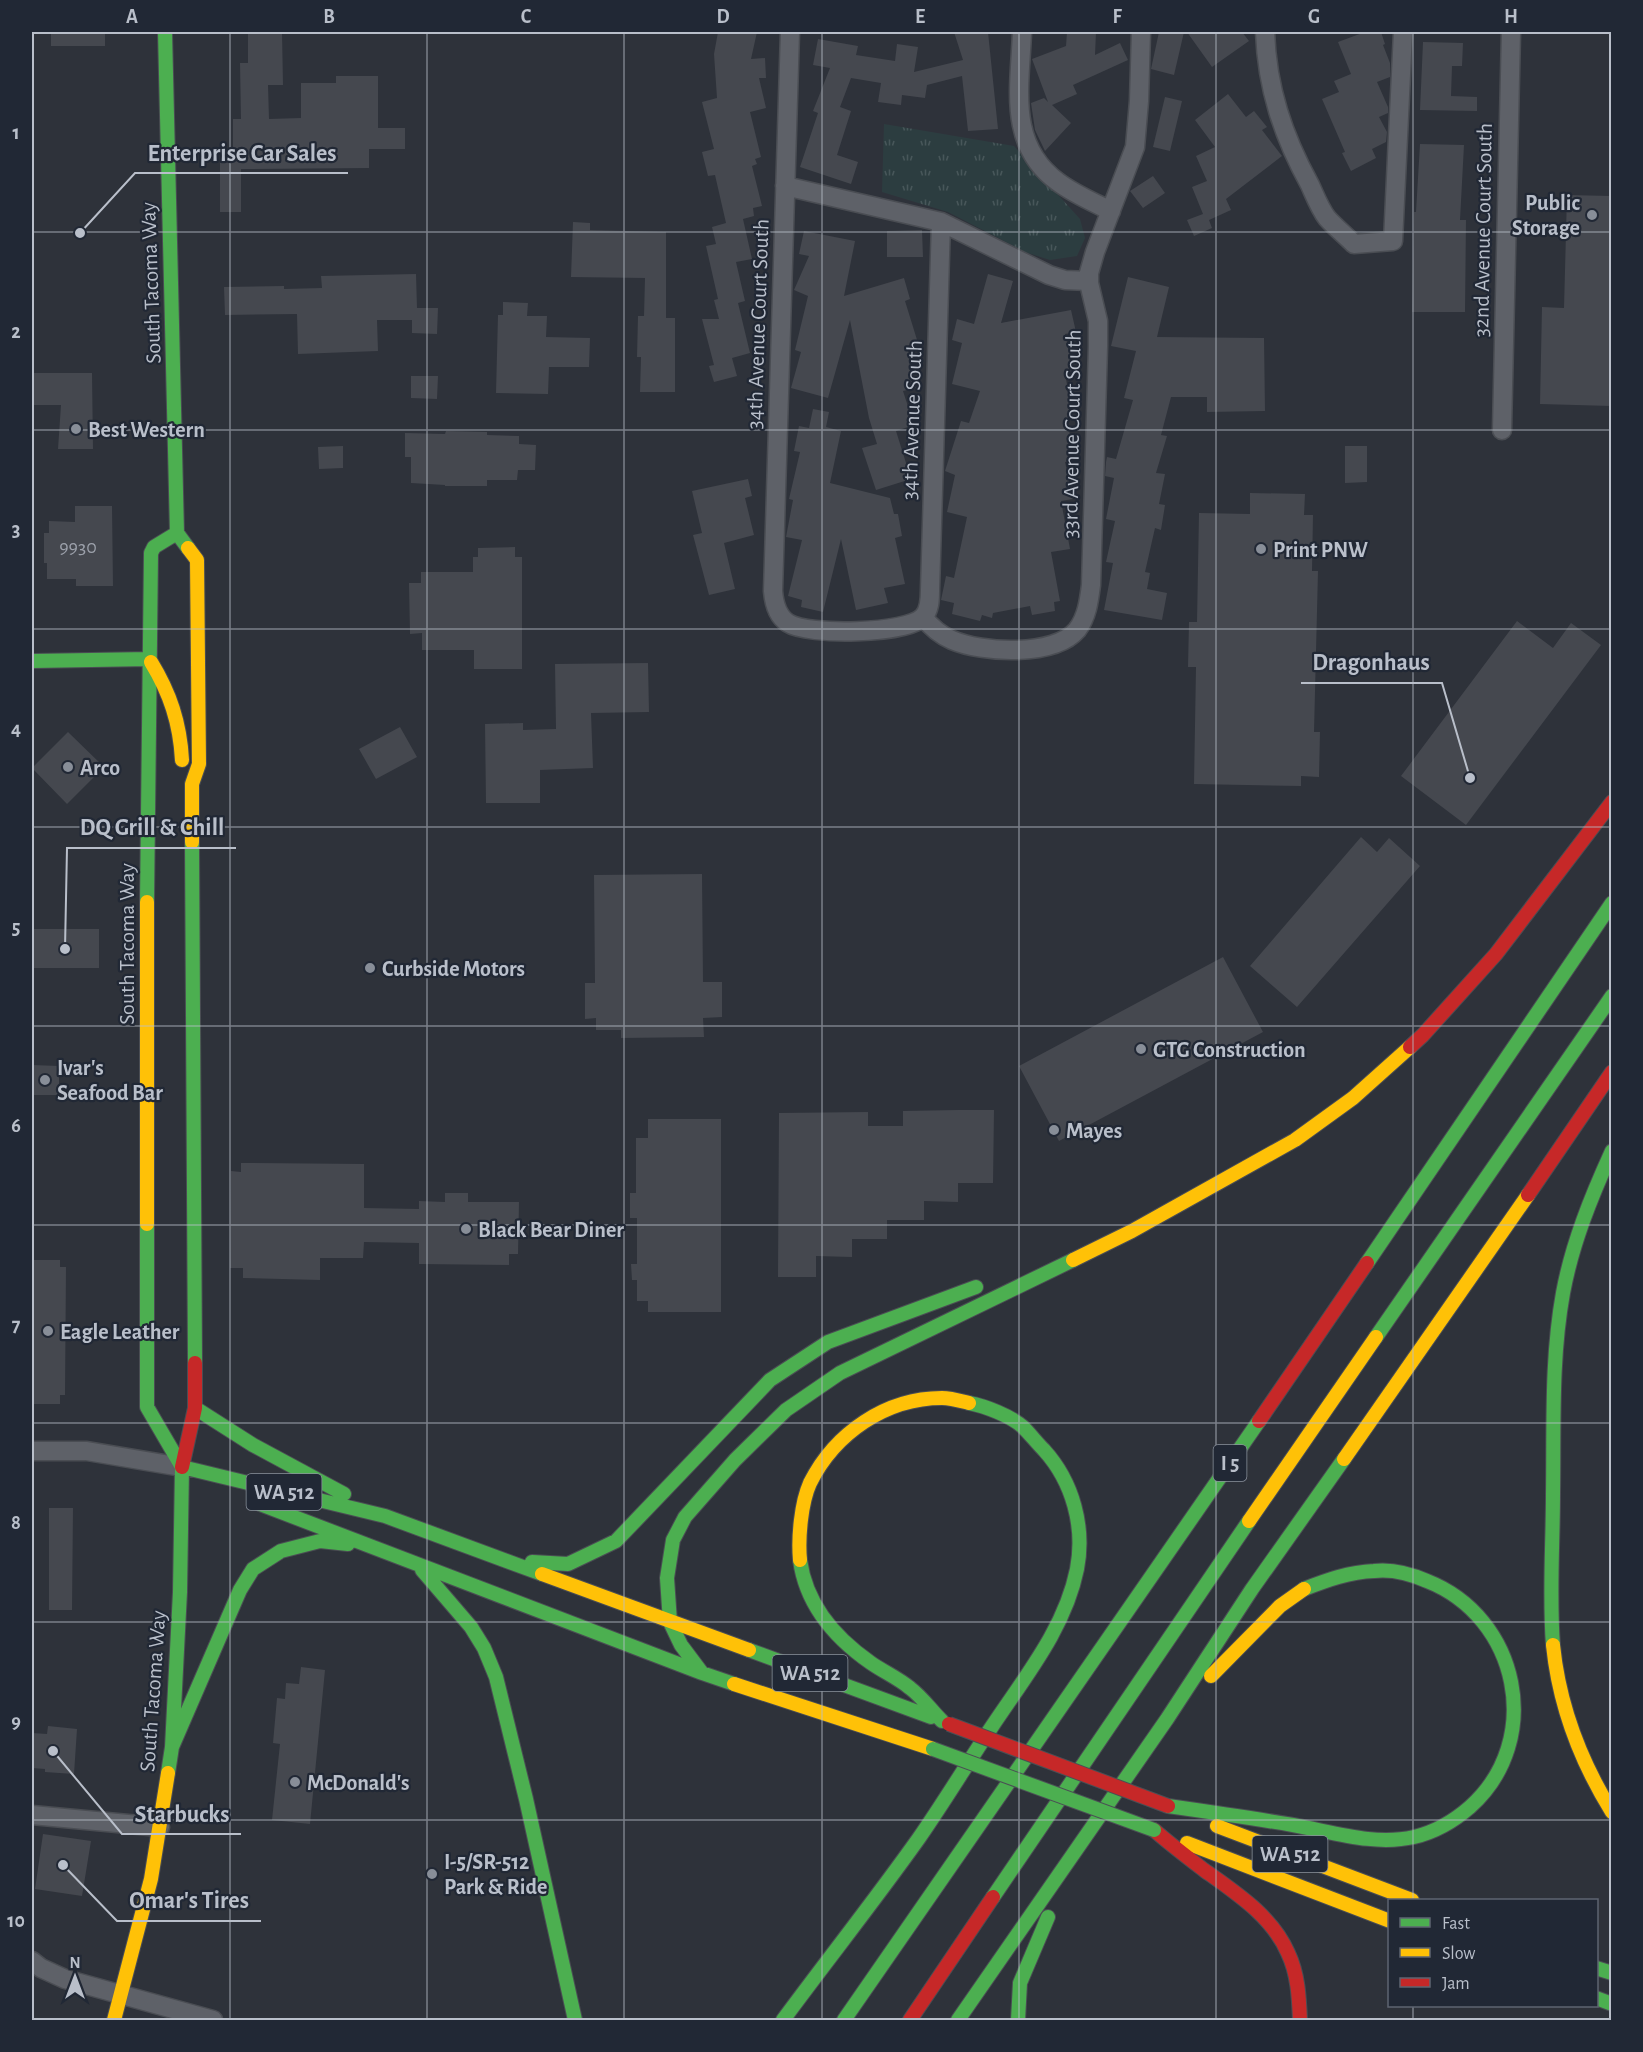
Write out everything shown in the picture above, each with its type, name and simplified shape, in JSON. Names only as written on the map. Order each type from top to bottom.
[{"type":"main road","name":"South Tacoma Way","points":[[114,2020],[144,1909],[160,1827],[172,1747],[180,1592],[182,1467],[195,1408],[192,784],[199,764],[197,560],[177,532],[165,32]]},
{"type":"main road","name":"South Tacoma Way","points":[[177,532],[154,547],[151,553],[147,878],[147,1407],[182,1467]]},
{"type":"main road","points":[[32,661],[150,659],[174,704],[180,727],[182,766],[192,784]]},
{"type":"main road","points":[[702,1673],[681,1645],[670,1622],[667,1578],[673,1540],[685,1517],[735,1460],[786,1410],[840,1373],[1132,1231],[1295,1140],[1353,1098],[1415,1043],[1496,954],[1611,802]]},
{"type":"main road","name":"I 5","points":[[844,2020],[1265,1413],[1611,903]]},
{"type":"main road","name":"I 5","points":[[910,2020],[1265,1498],[1611,996]]},
{"type":"main road","points":[[958,2020],[1167,1719],[1252,1589],[1451,1308],[1611,1072]]},
{"type":"main road","points":[[1611,1151],[1577,1238],[1560,1313],[1554,1396],[1552,1629],[1559,1675],[1574,1732],[1587,1768],[1611,1812]]},
{"type":"main road","points":[[1020,1271],[1132,1231]]},
{"type":"main road","points":[[512,1561],[568,1564],[616,1541],[770,1380],[828,1342],[987,1283]]},
{"type":"main road","points":[[783,2020],[908,1853],[1034,1663],[1062,1614],[1073,1585],[1079,1546],[1076,1506],[1068,1485],[1048,1453],[1024,1427],[993,1409],[954,1399],[924,1398],[883,1409],[864,1420],[834,1447],[820,1465],[805,1496],[801,1513],[799,1543],[801,1568],[809,1594],[814,1605],[831,1627],[862,1656],[910,1688],[946,1723]]},
{"type":"main road","points":[[195,1408],[253,1445],[385,1516]]},
{"type":"main road","name":"WA 512","points":[[182,1467],[385,1516],[512,1561],[670,1622],[1168,1806],[1409,1899]]},
{"type":"main road","name":"WA 512","points":[[182,1467],[258,1503],[702,1673],[933,1749],[1154,1830],[1388,1921]]},
{"type":"main road","points":[[172,1747],[240,1590],[253,1569],[281,1551],[320,1541],[370,1546]]},
{"type":"main road","points":[[417,1564],[461,1613],[483,1648],[492,1670],[526,1797],[575,2020]]},
{"type":"main road","points":[[1167,1719],[1292,1596],[1334,1576],[1361,1571],[1383,1570],[1419,1576],[1444,1587],[1467,1602],[1482,1618],[1500,1645],[1510,1673],[1514,1696],[1514,1716],[1510,1740],[1503,1762],[1493,1780],[1473,1804],[1456,1818],[1420,1836],[1391,1840],[1363,1838],[1248,1817],[1168,1806]]},
{"type":"main road","points":[[1154,1830],[1190,1861],[1252,1904],[1270,1924],[1293,1961],[1299,1987],[1300,2020]]},
{"type":"main road","points":[[1018,2020],[1018,1993],[1024,1970],[1077,1848]]},
{"type":"street","name":"34th Avenue Court South","points":[[790,32],[773,580],[775,604],[782,617],[796,627],[828,632],[899,627],[923,617]]},
{"type":"street","points":[[1022,32],[1020,117],[1022,134],[1028,148],[1039,165],[1055,180],[1111,211]]},
{"type":"street","name":"33rd Avenue Court South","points":[[923,617],[935,630],[954,641],[1000,649],[1028,650],[1062,642],[1078,629],[1089,602],[1098,321],[1089,280],[1095,252],[1136,139],[1141,32]]},
{"type":"street","points":[[1265,32],[1268,68],[1278,114],[1292,153],[1327,217],[1354,244],[1393,241],[1403,32]]},
{"type":"street","name":"32nd Avenue Court South","points":[[1502,430],[1510,32]]},
{"type":"street","points":[[785,186],[941,222],[1049,275],[1065,280],[1089,280]]},
{"type":"street","name":"34th Avenue South","points":[[923,617],[930,595],[941,222]]},
{"type":"street","points":[[32,1451],[87,1451],[182,1467]]},
{"type":"street","points":[[32,1815],[160,1827]]},
{"type":"street","points":[[32,1961],[41,1968],[65,1979],[213,2020]]},
{"type":"green space","points":[[884,124],[1014,146],[1080,219],[1085,238],[1077,256],[1050,260],[1025,252],[948,212],[882,192]]},
{"type":"building","points":[[51,32],[105,32],[105,46],[51,46]]},
{"type":"building","points":[[248,32],[282,32],[283,85],[268,85],[269,119],[301,118],[301,83],[336,83],[336,76],[378,76],[378,128],[405,128],[405,149],[369,149],[369,168],[241,169],[241,212],[220,212],[220,148],[233,148],[233,119],[241,119],[240,63],[248,63]]},
{"type":"building","points":[[718,32],[757,32],[751,59],[765,58],[766,78],[759,78],[766,108],[750,112],[761,157],[755,159],[757,164],[752,166],[762,206],[753,208],[754,216],[743,219],[752,259],[736,262],[745,301],[738,303],[750,353],[732,358],[737,376],[714,382],[709,366],[714,365],[702,319],[719,319],[714,300],[718,299],[706,246],[716,244],[712,227],[726,223],[715,175],[708,176],[702,152],[714,149],[702,102],[717,98],[714,54]]},
{"type":"building","points":[[954,32],[988,32],[998,129],[968,131],[962,76],[927,85],[925,98],[902,95],[901,105],[878,102],[881,83],[851,78],[840,107],[851,111],[837,155],[858,162],[851,184],[800,167],[818,113],[813,111],[830,68],[813,65],[818,39],[858,46],[856,55],[895,61],[897,44],[918,47],[914,72],[963,60]]},
{"type":"building","points":[[1067,32],[1096,32],[1095,55],[1120,43],[1128,60],[1073,85],[1077,94],[1052,105],[1071,123],[1045,151],[1035,130],[1031,103],[1044,98],[1048,102],[1032,59],[1066,46]]},
{"type":"building","points":[[1159,32],[1184,32],[1174,75],[1151,69]]},
{"type":"building","points":[[1187,32],[1242,32],[1249,41],[1212,67]]},
{"type":"building","points":[[1365,32],[1381,32],[1390,63],[1390,77],[1377,82],[1388,107],[1388,113],[1379,117],[1387,132],[1386,142],[1372,149],[1376,158],[1351,171],[1322,99],[1339,92],[1334,81],[1351,74],[1338,42]]},
{"type":"building","points":[[1423,42],[1463,43],[1462,66],[1452,66],[1451,96],[1477,97],[1477,111],[1420,110]]},
{"type":"building","points":[[1228,94],[1246,117],[1254,111],[1267,127],[1262,130],[1282,156],[1226,199],[1231,210],[1209,220],[1212,228],[1194,236],[1187,220],[1203,214],[1192,187],[1207,181],[1196,156],[1215,147],[1195,120]]},
{"type":"building","points":[[1165,97],[1182,101],[1170,151],[1153,147]]},
{"type":"building","points":[[1420,144],[1464,145],[1460,220],[1466,220],[1465,312],[1412,312],[1414,212],[1416,212]]},
{"type":"building","points":[[1153,176],[1165,193],[1143,208],[1130,191]]},
{"type":"building","points":[[1567,195],[1611,196],[1611,406],[1540,404],[1542,307],[1564,308]]},
{"type":"building","points":[[573,222],[590,223],[590,230],[666,232],[666,318],[675,318],[675,392],[640,392],[641,357],[637,357],[638,316],[644,316],[645,278],[571,277]]},
{"type":"building","points":[[922,230],[923,257],[887,257],[887,231]]},
{"type":"building","points":[[804,231],[855,241],[844,296],[904,278],[910,299],[905,301],[918,343],[907,346],[916,388],[903,391],[914,425],[896,431],[911,479],[876,490],[862,448],[877,444],[869,418],[850,320],[828,398],[791,388],[801,352],[795,350],[808,296],[794,290],[809,256],[799,254]]},
{"type":"building","points":[[416,274],[417,308],[438,308],[437,334],[412,333],[412,320],[377,320],[378,351],[298,354],[297,314],[225,315],[224,287],[322,288],[321,276]]},
{"type":"building","points":[[988,274],[1013,281],[1001,323],[1071,310],[1076,332],[1065,334],[1074,371],[1067,373],[1069,378],[1066,379],[1073,417],[1066,418],[1076,460],[1065,462],[1073,499],[1061,501],[1070,549],[1051,552],[1060,601],[1054,602],[1055,611],[1032,615],[1030,606],[993,613],[992,618],[982,615],[980,621],[952,614],[954,603],[941,600],[946,576],[954,578],[967,517],[947,512],[955,475],[945,471],[961,421],[969,423],[980,391],[952,384],[962,343],[952,340],[957,319],[974,324]]},
{"type":"building","points":[[1128,277],[1169,287],[1157,337],[1264,338],[1265,411],[1207,412],[1207,397],[1171,397],[1161,435],[1167,436],[1156,473],[1165,474],[1159,504],[1165,505],[1161,530],[1155,528],[1145,572],[1150,573],[1147,589],[1167,593],[1162,620],[1104,610],[1113,563],[1106,562],[1115,521],[1106,519],[1114,478],[1105,476],[1106,462],[1107,457],[1116,459],[1133,400],[1124,398],[1136,351],[1111,346]]},
{"type":"building","points":[[503,302],[528,303],[527,316],[547,316],[546,337],[590,338],[589,367],[549,367],[548,394],[496,393],[498,315],[503,315]]},
{"type":"building","name":"Best Western","points":[[32,373],[92,373],[93,449],[58,449],[61,405],[32,405]]},
{"type":"building","points":[[411,376],[438,376],[437,399],[411,398]]},
{"type":"building","points":[[813,409],[829,412],[826,427],[841,431],[830,483],[890,498],[894,514],[898,514],[902,536],[895,538],[905,584],[884,588],[888,603],[856,610],[841,539],[823,612],[801,607],[802,600],[788,596],[802,540],[786,537],[793,500],[789,499],[800,452],[794,451],[799,426],[809,428]]},
{"type":"building","points":[[446,431],[487,432],[487,435],[519,436],[519,444],[536,445],[535,470],[518,470],[517,480],[487,480],[487,486],[411,483],[411,457],[405,457],[405,433],[445,434]]},
{"type":"building","points":[[343,446],[343,468],[319,469],[318,447]]},
{"type":"building","points":[[1345,446],[1367,446],[1367,482],[1345,483]]},
{"type":"building","points":[[748,479],[752,496],[745,498],[754,535],[724,543],[735,589],[709,595],[693,535],[702,533],[692,491]]},
{"type":"building","points":[[1250,493],[1305,494],[1304,515],[1313,515],[1312,571],[1318,571],[1314,732],[1320,732],[1319,777],[1301,776],[1301,786],[1194,784],[1196,667],[1188,667],[1189,622],[1197,622],[1199,513],[1250,514]]},
{"type":"building","points":[[75,506],[112,506],[113,586],[76,586],[76,579],[47,579],[47,563],[44,563],[44,533],[49,533],[49,521],[75,522]]},
{"type":"building","points":[[515,547],[515,557],[522,557],[522,669],[474,669],[474,650],[422,650],[422,633],[410,634],[409,583],[421,583],[421,572],[473,572],[473,557],[478,557],[478,548]]},
{"type":"building","points":[[1517,621],[1553,648],[1571,623],[1601,645],[1466,825],[1401,776]]},
{"type":"building","points":[[648,663],[649,712],[591,713],[593,768],[540,770],[540,803],[486,803],[485,724],[523,723],[523,730],[556,729],[555,664]]},
{"type":"building","points":[[400,727],[417,757],[376,779],[359,749]]},
{"type":"building","name":"Arco","points":[[68,732],[104,767],[67,804],[32,768]]},
{"type":"building","points":[[1361,837],[1377,852],[1389,838],[1420,866],[1297,1007],[1250,966]]},
{"type":"building","points":[[702,874],[703,982],[722,982],[722,1017],[703,1018],[704,1037],[621,1038],[621,1030],[596,1030],[596,1018],[585,1019],[585,983],[595,983],[594,875]]},
{"type":"building","points":[[32,929],[99,929],[99,968],[32,968]]},
{"type":"building","name":"GTG Construction","points":[[1223,957],[1263,1032],[1059,1141],[1019,1066]]},
{"type":"building","name":"Ivar's Seafood Bar","points":[[32,1065],[59,1066],[59,1095],[32,1095]]},
{"type":"building","points":[[994,1110],[993,1183],[958,1183],[958,1202],[924,1201],[924,1220],[887,1220],[887,1239],[852,1239],[852,1257],[816,1256],[816,1277],[778,1277],[779,1113],[868,1112],[868,1126],[903,1126],[903,1111]]},
{"type":"building","points":[[648,1119],[721,1119],[721,1312],[648,1312],[648,1301],[637,1301],[637,1280],[632,1280],[631,1264],[637,1264],[637,1218],[630,1218],[630,1193],[636,1193],[636,1138],[648,1138]]},
{"type":"building","points":[[241,1163],[364,1164],[364,1208],[419,1209],[419,1201],[445,1202],[445,1193],[468,1193],[468,1202],[519,1202],[518,1254],[509,1254],[509,1265],[419,1264],[419,1243],[364,1242],[363,1258],[320,1258],[320,1280],[243,1278],[243,1268],[230,1268],[231,1171],[241,1172]]},
{"type":"building","name":"Eagle Leather","points":[[32,1260],[60,1260],[60,1267],[66,1267],[65,1395],[60,1395],[60,1404],[32,1404]]},
{"type":"building","points":[[49,1508],[73,1508],[72,1610],[49,1610]]},
{"type":"building","name":"McDonald's","points":[[301,1667],[325,1670],[310,1824],[272,1820],[280,1744],[273,1743],[277,1698],[285,1699],[286,1683],[299,1684]]},
{"type":"building","points":[[48,1726],[77,1729],[74,1774],[45,1772],[45,1769],[32,1768],[32,1733],[47,1734]]},
{"type":"building","points":[[43,1834],[91,1841],[82,1896],[35,1889]]},
{"type":"traffic: fast","points":[[165,32],[177,533],[188,548]]},
{"type":"traffic: fast","points":[[147,902],[151,553],[154,547],[177,533]]},
{"type":"traffic: fast","points":[[32,661],[150,659]]},
{"type":"traffic: fast","points":[[192,842],[195,1363]]},
{"type":"traffic: fast","points":[[1367,1263],[1612,903]]},
{"type":"traffic: fast","points":[[1376,1337],[1612,996]]},
{"type":"traffic: fast","points":[[1553,1645],[1551,1588],[1554,1393],[1559,1318],[1577,1239],[1612,1151]]},
{"type":"traffic: fast","points":[[147,1224],[147,1407],[182,1467]]},
{"type":"traffic: fast","points":[[702,1673],[681,1645],[670,1622],[667,1578],[673,1540],[685,1517],[735,1460],[786,1410],[840,1373],[1073,1260]]},
{"type":"traffic: fast","points":[[532,1562],[568,1564],[616,1541],[770,1380],[828,1342],[976,1287]]},
{"type":"traffic: fast","points":[[783,2020],[886,1884],[928,1824],[1030,1672],[1053,1632],[1071,1591],[1079,1553],[1078,1521],[1063,1476],[1044,1450],[1018,1423],[998,1412],[969,1403]]},
{"type":"traffic: fast","points":[[195,1408],[253,1445],[344,1494]]},
{"type":"traffic: fast","points":[[844,2020],[1259,1421]]},
{"type":"traffic: fast","points":[[958,2020],[1167,1719],[1252,1589],[1344,1459]]},
{"type":"traffic: fast","points":[[168,1773],[172,1747],[180,1592],[182,1467]]},
{"type":"traffic: fast","points":[[182,1467],[385,1516],[542,1574]]},
{"type":"traffic: fast","points":[[260,1504],[734,1684]]},
{"type":"traffic: fast","points":[[993,1897],[1249,1521]]},
{"type":"traffic: fast","points":[[172,1747],[240,1590],[253,1569],[281,1551],[320,1541],[348,1544]]},
{"type":"traffic: fast","points":[[800,1560],[809,1592],[824,1619],[834,1631],[858,1653],[901,1681],[942,1721]]},
{"type":"traffic: fast","points":[[422,1570],[471,1627],[484,1648],[496,1677],[526,1799],[575,2020]]},
{"type":"traffic: fast","points":[[1168,1806],[1278,1822],[1354,1837],[1399,1839],[1422,1835],[1451,1821],[1470,1807],[1493,1780],[1508,1748],[1514,1716],[1511,1682],[1501,1651],[1483,1622],[1458,1598],[1427,1581],[1401,1573],[1387,1571],[1356,1573],[1304,1589]]},
{"type":"traffic: fast","points":[[749,1650],[931,1717]]},
{"type":"traffic: fast","points":[[933,1749],[1154,1830]]},
{"type":"traffic: fast","points":[[1018,2020],[1020,1983],[1048,1917]]},
{"type":"traffic: fast","points":[[1598,1969],[1612,1973]]},
{"type":"traffic: fast","points":[[1598,1999],[1612,2004]]},
{"type":"traffic: slow","points":[[188,548],[197,560],[199,764],[192,784],[192,842]]},
{"type":"traffic: slow","points":[[151,662],[164,685],[173,709],[182,760]]},
{"type":"traffic: slow","points":[[147,902],[147,1224]]},
{"type":"traffic: slow","points":[[1073,1260],[1132,1231],[1295,1140],[1353,1098],[1410,1047]]},
{"type":"traffic: slow","points":[[1344,1459],[1528,1195]]},
{"type":"traffic: slow","points":[[1249,1521],[1376,1337]]},
{"type":"traffic: slow","points":[[800,1560],[801,1521],[804,1500],[810,1483],[833,1449],[848,1434],[864,1422],[901,1404],[942,1398],[969,1403]]},
{"type":"traffic: slow","points":[[542,1574],[749,1650]]},
{"type":"traffic: slow","points":[[1211,1676],[1280,1606],[1304,1589]]},
{"type":"traffic: slow","points":[[1553,1645],[1560,1689],[1573,1732],[1581,1753],[1612,1812]]},
{"type":"traffic: slow","points":[[734,1684],[933,1749]]},
{"type":"traffic: slow","points":[[114,2020],[151,1879],[168,1773]]},
{"type":"traffic: slow","points":[[1217,1826],[1409,1899]]},
{"type":"traffic: slow","points":[[1187,1843],[1388,1920]]},
{"type":"traffic: jam","points":[[1410,1047],[1496,954],[1612,802]]},
{"type":"traffic: jam","points":[[1528,1195],[1612,1072]]},
{"type":"traffic: jam","points":[[1259,1421],[1367,1263]]},
{"type":"traffic: jam","points":[[182,1467],[195,1408],[195,1363]]},
{"type":"traffic: jam","points":[[949,1724],[1168,1806]]},
{"type":"traffic: jam","points":[[1154,1830],[1252,1906],[1273,1928],[1288,1953],[1294,1969],[1300,2020]]},
{"type":"traffic: jam","points":[[910,2020],[993,1897]]},
{"type":"place","name":"Public Storage","points":[[1592,215]]},
{"type":"place","name":"Enterprise Car Sales","points":[[80,233]]},
{"type":"place","name":"Best Western","points":[[76,429]]},
{"type":"place","name":"Print PNW","points":[[1261,549]]},
{"type":"place","name":"Arco","points":[[68,767]]},
{"type":"place","name":"Dragonhaus","points":[[1470,778]]},
{"type":"place","name":"DQ Grill & Chill","points":[[65,949]]},
{"type":"place","name":"Curbside Motors","points":[[370,968]]},
{"type":"place","name":"GTG Construction","points":[[1141,1049]]},
{"type":"place","name":"Ivar's Seafood Bar","points":[[45,1080]]},
{"type":"place","name":"Mayes","points":[[1054,1130]]},
{"type":"place","name":"Black Bear Diner","points":[[466,1229]]},
{"type":"place","name":"Eagle Leather","points":[[48,1331]]},
{"type":"place","name":"Starbucks","points":[[53,1751]]},
{"type":"place","name":"McDonald's","points":[[295,1782]]},
{"type":"place","name":"Omar's Tires","points":[[63,1865]]},
{"type":"place","name":"I-5/SR-512 Park & Ride","points":[[432,1874]]}]
